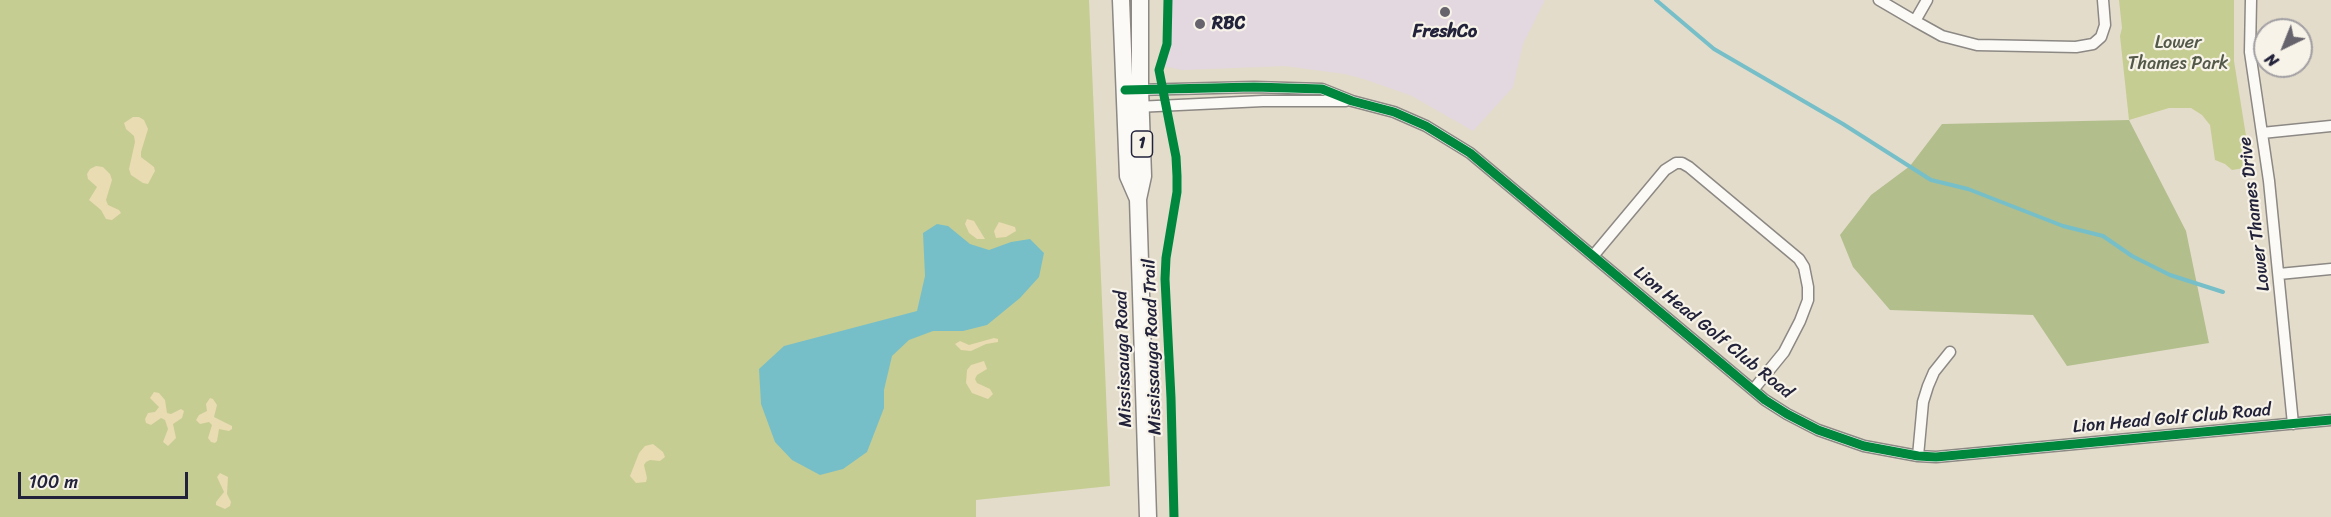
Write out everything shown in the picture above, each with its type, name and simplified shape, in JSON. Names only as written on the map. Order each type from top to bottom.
[{"type":"main road","name":"Mississauga Road","points":[[1121,0],[1143,176],[1138,199],[1148,517]]},
{"type":"main road","name":"Mississauga Road","points":[[1132,90],[1140,0]]},
{"type":"street","points":[[1879,0],[1942,36],[1977,45],[2076,47],[2093,44],[2101,37],[2105,25],[2103,0]]},
{"type":"street","points":[[1915,21],[1927,0]]},
{"type":"street","name":"Lower Thames Drive","points":[[2251,0],[2250,52],[2279,274],[2293,424]]},
{"type":"street","name":"Lion Head Golf Club Road","points":[[1132,90],[1301,87],[1322,89],[1411,119],[1453,141],[1486,166],[1753,390],[1787,414],[1832,436],[1864,446],[1918,456],[1998,452],[2331,420]]},
{"type":"street","name":"Lion Head Golf Club Road","points":[[1133,107],[1252,101],[1352,101]]},
{"type":"street","points":[[2262,133],[2331,126]]},
{"type":"street","points":[[1593,256],[1665,170],[1676,163],[1689,167],[1799,260],[1804,267],[1808,300],[1800,321],[1784,352],[1753,390]]},
{"type":"street","points":[[2279,274],[2331,268]]},
{"type":"street","points":[[1918,456],[1923,402],[1934,372],[1950,352]]},
{"type":"shaded area","points":[[1169,0],[1545,0],[1523,44],[1513,87],[1473,131],[1412,96],[1345,74],[1285,66],[1182,70],[1164,66],[1169,45]]},
{"type":"green space","points":[[0,0],[1089,0],[1110,486],[976,500],[976,517],[0,517]]},
{"type":"green space","name":"Lower Thames Park","points":[[2119,0],[2234,0],[2234,61],[2251,167],[2232,170],[2215,160],[2210,125],[2202,115],[2191,108],[2169,108],[2129,120],[2120,36],[2122,28]]},
{"type":"green space","points":[[2129,120],[2186,231],[2209,343],[2067,366],[2033,315],[1890,310],[1853,267],[1840,235],[1871,195],[1910,166],[1942,124]]},
{"type":"sand","points":[[133,117],[144,120],[148,129],[141,157],[154,167],[155,171],[148,184],[131,175],[129,169],[135,142],[134,136],[126,129],[124,123]]},
{"type":"sand","points":[[96,166],[103,167],[112,180],[106,200],[108,205],[121,213],[112,220],[106,219],[101,210],[89,200],[97,187],[88,179],[87,174]]},
{"type":"sand","points":[[967,219],[974,221],[985,239],[977,239],[969,233],[965,224]]},
{"type":"sand","points":[[999,222],[1015,227],[1016,231],[1006,237],[996,238],[994,231]]},
{"type":"sand","points":[[998,339],[998,342],[986,344],[971,351],[961,350],[955,344],[960,341],[969,345]]},
{"type":"sand","points":[[984,361],[987,369],[975,379],[977,383],[990,389],[993,394],[988,399],[972,393],[966,383],[967,370],[971,365]]},
{"type":"sand","points":[[154,392],[159,393],[165,400],[167,413],[171,414],[181,409],[184,411],[182,418],[173,424],[176,438],[168,446],[163,442],[168,429],[165,420],[161,418],[151,425],[146,423],[148,413],[155,412],[159,407],[150,398]]},
{"type":"sand","points":[[210,398],[217,405],[214,417],[232,426],[229,431],[219,429],[215,443],[208,438],[212,425],[209,422],[200,424],[196,420],[199,415],[207,411],[206,404]]},
{"type":"sand","points":[[653,444],[663,452],[665,457],[660,461],[646,462],[644,465],[646,482],[636,483],[630,476],[639,453],[645,446]]},
{"type":"sand","points":[[220,473],[228,477],[227,494],[231,502],[230,506],[225,509],[216,505],[224,492],[217,477]]},
{"type":"water","points":[[937,224],[948,226],[970,244],[989,250],[1011,242],[1030,239],[1044,253],[1039,277],[1020,298],[987,325],[963,331],[933,331],[909,340],[892,356],[884,390],[884,408],[867,452],[843,469],[820,475],[792,460],[775,442],[761,404],[759,369],[784,346],[917,311],[925,276],[923,233]]},
{"type":"waterway","points":[[1656,0],[1714,49],[1843,124],[1931,180],[1968,189],[2063,226],[2103,236],[2132,256],[2170,275],[2223,292]]},
{"type":"cycle path","name":"Mississauga Road Trail","points":[[1168,0],[1167,44],[1159,70],[1176,157],[1177,176],[1177,192],[1166,258],[1165,279],[1174,517]]},
{"type":"cycle path","points":[[1125,90],[1254,87],[1322,89],[1352,101],[1394,112],[1426,126],[1470,153],[1765,400],[1818,430],[1864,446],[1936,457],[2331,420]]},
{"type":"place","name":"FreshCo","points":[[1445,12]]},
{"type":"place","name":"RBC","points":[[1200,24]]}]
